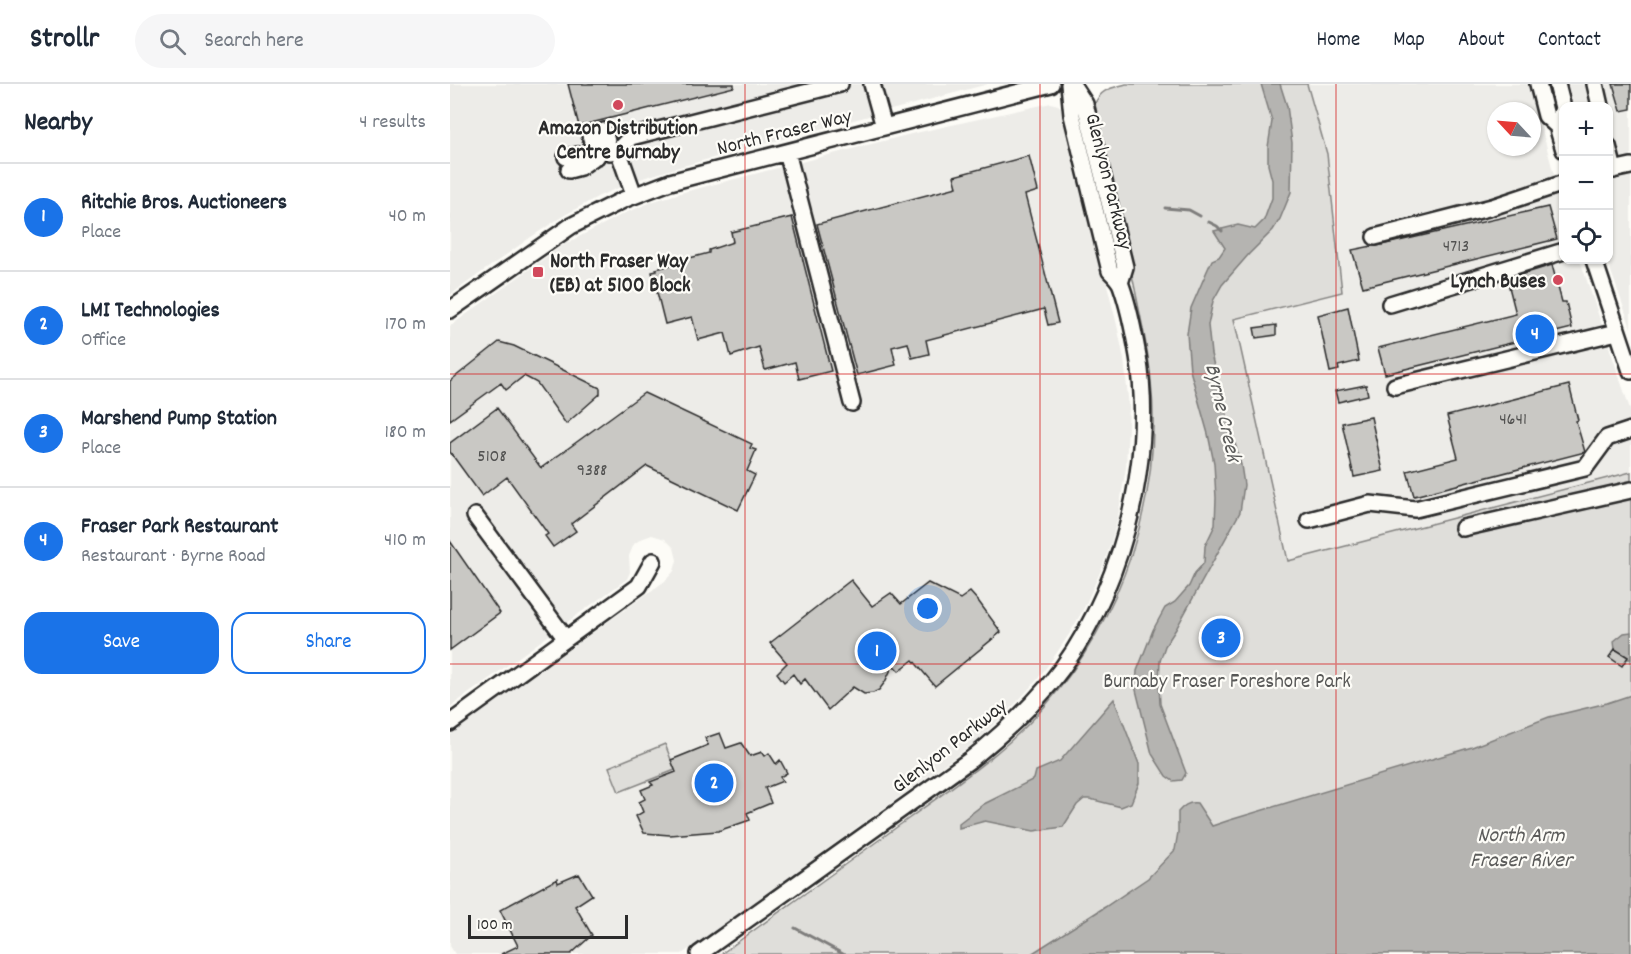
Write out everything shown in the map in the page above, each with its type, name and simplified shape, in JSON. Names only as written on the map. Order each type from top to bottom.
[{"type":"street","points":[[567,164],[580,167],[631,137],[840,84]]},
{"type":"street","points":[[872,84],[884,127]]},
{"type":"street","name":"North Fraser Way","points":[[450,310],[563,231],[634,195],[670,182],[1051,84]]},
{"type":"street","name":"Glenlyon Parkway","points":[[699,954],[997,739],[1035,701],[1065,664],[1090,623],[1108,584],[1129,523],[1138,472],[1142,389],[1134,334],[1120,283],[1110,271],[1072,116],[1071,84]]},
{"type":"street","points":[[1538,84],[1546,116],[1557,126]]},
{"type":"street","points":[[1557,84],[1563,108],[1557,126],[1559,134]]},
{"type":"street","points":[[1595,84],[1599,102]]},
{"type":"street","points":[[597,133],[605,154],[634,195]]},
{"type":"street","points":[[787,152],[852,403]]},
{"type":"street","points":[[1613,170],[1631,166]]},
{"type":"street","points":[[1375,237],[1492,207],[1559,184]]},
{"type":"street","points":[[1390,304],[1559,252]]},
{"type":"street","points":[[1595,264],[1617,332],[1627,350],[1631,372]]},
{"type":"street","points":[[1395,386],[1617,332]]},
{"type":"street","points":[[1309,520],[1370,504],[1415,509],[1585,468],[1607,438],[1631,430]]},
{"type":"street","points":[[1463,528],[1631,490]]},
{"type":"street","points":[[475,516],[566,639]]},
{"type":"street","points":[[450,723],[639,586],[653,561]]},
{"type":"shaded area","points":[[450,84],[988,84],[640,179],[599,196],[563,216],[450,295]]},
{"type":"shaded area","points":[[1307,84],[1530,84],[1535,102],[1487,102],[1487,156],[1541,156],[1541,126],[1559,194],[1559,264],[1581,264],[1631,412],[1631,472],[1288,562],[1234,319],[1342,292],[1327,154]]},
{"type":"shaded area","points":[[1563,84],[1631,84],[1631,328],[1608,264],[1613,264],[1613,102],[1567,102]]},
{"type":"shaded area","points":[[1051,103],[1062,108],[1065,116],[1117,325],[1124,359],[1129,407],[1126,467],[1118,517],[1110,546],[1084,608],[1054,657],[1016,703],[978,740],[682,954],[455,954],[450,946],[450,735],[665,581],[674,571],[677,560],[674,548],[665,539],[652,535],[641,539],[634,544],[629,556],[630,572],[627,579],[450,707],[450,326],[563,245],[654,201],[911,134]]},
{"type":"green space","name":"Burnaby Fraser Foreshore Park","points":[[1126,84],[1307,84],[1327,154],[1342,292],[1234,319],[1288,561],[1631,472],[1631,715],[1203,855],[1090,954],[721,954],[962,780],[1014,738],[1045,706],[1072,672],[1096,635],[1116,595],[1143,512],[1150,469],[1153,425],[1146,342],[1095,104],[1103,92]]},
{"type":"green space","points":[[665,744],[675,770],[619,792],[609,767]]},
{"type":"water","name":"Byrne Creek","points":[[1261,84],[1280,84],[1287,106],[1292,143],[1291,192],[1273,230],[1222,285],[1213,301],[1208,325],[1211,354],[1241,465],[1244,485],[1240,512],[1165,646],[1160,661],[1160,704],[1186,773],[1182,780],[1173,781],[1166,776],[1152,754],[1136,690],[1137,671],[1153,630],[1165,608],[1175,602],[1189,586],[1195,573],[1204,563],[1205,546],[1215,525],[1214,463],[1190,370],[1187,334],[1191,308],[1207,271],[1212,260],[1219,257],[1225,248],[1214,231],[1238,225],[1255,229],[1264,220],[1272,198],[1268,147],[1272,121]]},
{"type":"water","points":[[1631,632],[1631,659],[1627,659],[1628,657],[1615,649],[1614,641],[1624,633]]},
{"type":"water","name":"North Arm Fraser River","points":[[1631,695],[1631,954],[1031,954],[1148,878],[1175,850],[1178,812],[1188,804],[1197,803],[1212,826],[1472,747],[1549,717]]},
{"type":"water","points":[[1114,699],[1139,764],[1139,783],[1131,803],[1121,807],[1084,799],[1077,805],[1063,827],[1034,831],[985,821],[959,828],[959,823],[984,804],[1034,779],[1036,771],[1060,761]]},
{"type":"building","name":"Amazon Distribution Centre Burnaby","points":[[568,84],[734,84],[734,87],[579,126]]},
{"type":"building","points":[[1613,84],[1631,84],[1631,109],[1621,111]]},
{"type":"building","points":[[1029,156],[1038,191],[1025,195],[1058,323],[1048,325],[1044,309],[926,340],[929,354],[912,358],[908,343],[892,347],[896,365],[857,375],[817,224],[957,187],[954,176]]},
{"type":"building","points":[[1548,207],[1557,239],[1363,287],[1352,250]]},
{"type":"building","points":[[792,217],[831,371],[799,379],[795,362],[765,370],[759,347],[731,356],[725,333],[698,340],[692,317],[665,324],[652,272],[683,262],[682,260],[709,253],[709,250],[733,242],[731,232]]},
{"type":"building","points":[[1552,265],[1562,302],[1566,302],[1572,328],[1385,374],[1378,348],[1516,314],[1507,279]]},
{"type":"building","points":[[1348,307],[1359,361],[1338,366],[1339,370],[1330,372],[1318,315]]},
{"type":"building","points":[[1276,325],[1276,335],[1256,338],[1254,328]]},
{"type":"building","points":[[499,342],[514,346],[600,388],[600,394],[566,424],[537,383],[524,376],[506,390],[501,383],[450,420],[450,381]]},
{"type":"building","points":[[1366,385],[1368,395],[1338,402],[1335,391]]},
{"type":"building","points":[[1569,385],[1585,452],[1414,496],[1407,471],[1458,458],[1447,416]]},
{"type":"building","points":[[644,393],[752,444],[750,448],[756,450],[747,471],[755,475],[738,510],[647,466],[571,524],[576,531],[553,547],[545,536],[548,534],[507,477],[482,496],[450,452],[450,443],[497,408],[541,468]]},
{"type":"building","points":[[1371,417],[1383,471],[1354,477],[1342,423]]},
{"type":"building","points":[[450,541],[500,613],[450,650]]},
{"type":"building","points":[[851,580],[872,606],[891,593],[901,604],[928,583],[960,599],[970,592],[1001,632],[935,686],[913,660],[899,671],[893,665],[879,690],[864,694],[853,687],[828,710],[805,679],[800,684],[793,674],[784,682],[777,673],[787,663],[770,643]]},
{"type":"building","points":[[1225,623],[1235,645],[1217,653],[1207,631]]},
{"type":"building","points":[[1615,649],[1628,657],[1622,666],[1609,657]]},
{"type":"building","points":[[720,733],[726,748],[741,743],[750,756],[762,752],[765,756],[769,753],[776,764],[780,760],[787,773],[780,777],[783,781],[765,788],[771,803],[747,813],[750,820],[718,831],[670,835],[644,833],[636,816],[643,812],[639,802],[645,799],[641,790],[653,785],[650,782],[676,772],[671,760],[708,745],[705,738]]},
{"type":"building","points":[[579,874],[592,895],[575,906],[592,935],[571,954],[501,954],[518,946],[500,910],[557,879],[558,883]]},
{"type":"waterway","points":[[1165,208],[1189,210],[1200,216]]},
{"type":"waterway","points":[[1209,222],[1222,231]]},
{"type":"waterway","points":[[795,928],[843,954]]},
{"type":"place","name":"Amazon Distribution Centre Burnaby","points":[[618,105]]},
{"type":"place","name":"North Fraser Way (EB) at 5100 Block","points":[[538,272]]},
{"type":"place","name":"Lynch Buses","points":[[1558,280]]},
{"type":"place","name":"Fraser Park Restaurant","points":[[1535,334]]},
{"type":"place","name":"Marshend Pump Station","points":[[1221,638]]},
{"type":"place","name":"Ritchie Bros. Auctioneers","points":[[877,651]]},
{"type":"place","name":"LMI Technologies","points":[[714,783]]}]
